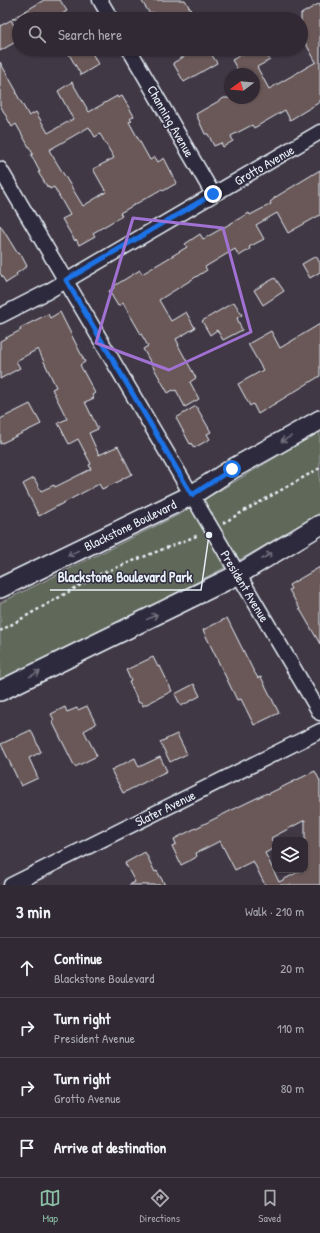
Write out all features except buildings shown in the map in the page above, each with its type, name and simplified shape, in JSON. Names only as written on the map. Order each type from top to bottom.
[{"type":"main road","name":"Blackstone Boulevard","points":[[0,588],[192,495],[232,469],[320,420]]},
{"type":"main road","points":[[0,691],[238,574],[320,525]]},
{"type":"street","points":[[100,0],[107,12]]},
{"type":"street","name":"Channing Avenue","points":[[133,56],[213,194]]},
{"type":"street","name":"Grotto Avenue","points":[[0,316],[48,292],[66,280],[320,132]]},
{"type":"street","name":"President Avenue","points":[[0,169],[320,713]]},
{"type":"street","name":"Slater Avenue","points":[[11,885],[320,731]]},
{"type":"path","points":[[0,630],[100,574],[212,530],[320,468]]},
{"type":"highlighted area","points":[[133,218],[223,228],[251,332],[169,370],[96,343]]},
{"type":"green space","points":[[320,431],[320,513],[245,557],[136,614],[0,681],[0,603],[180,514]]},
{"type":"place","name":"Blackstone Boulevard Park","points":[[209,535]]},
{"type":"route","points":[[213,194],[66,280],[192,495],[232,469]]}]
